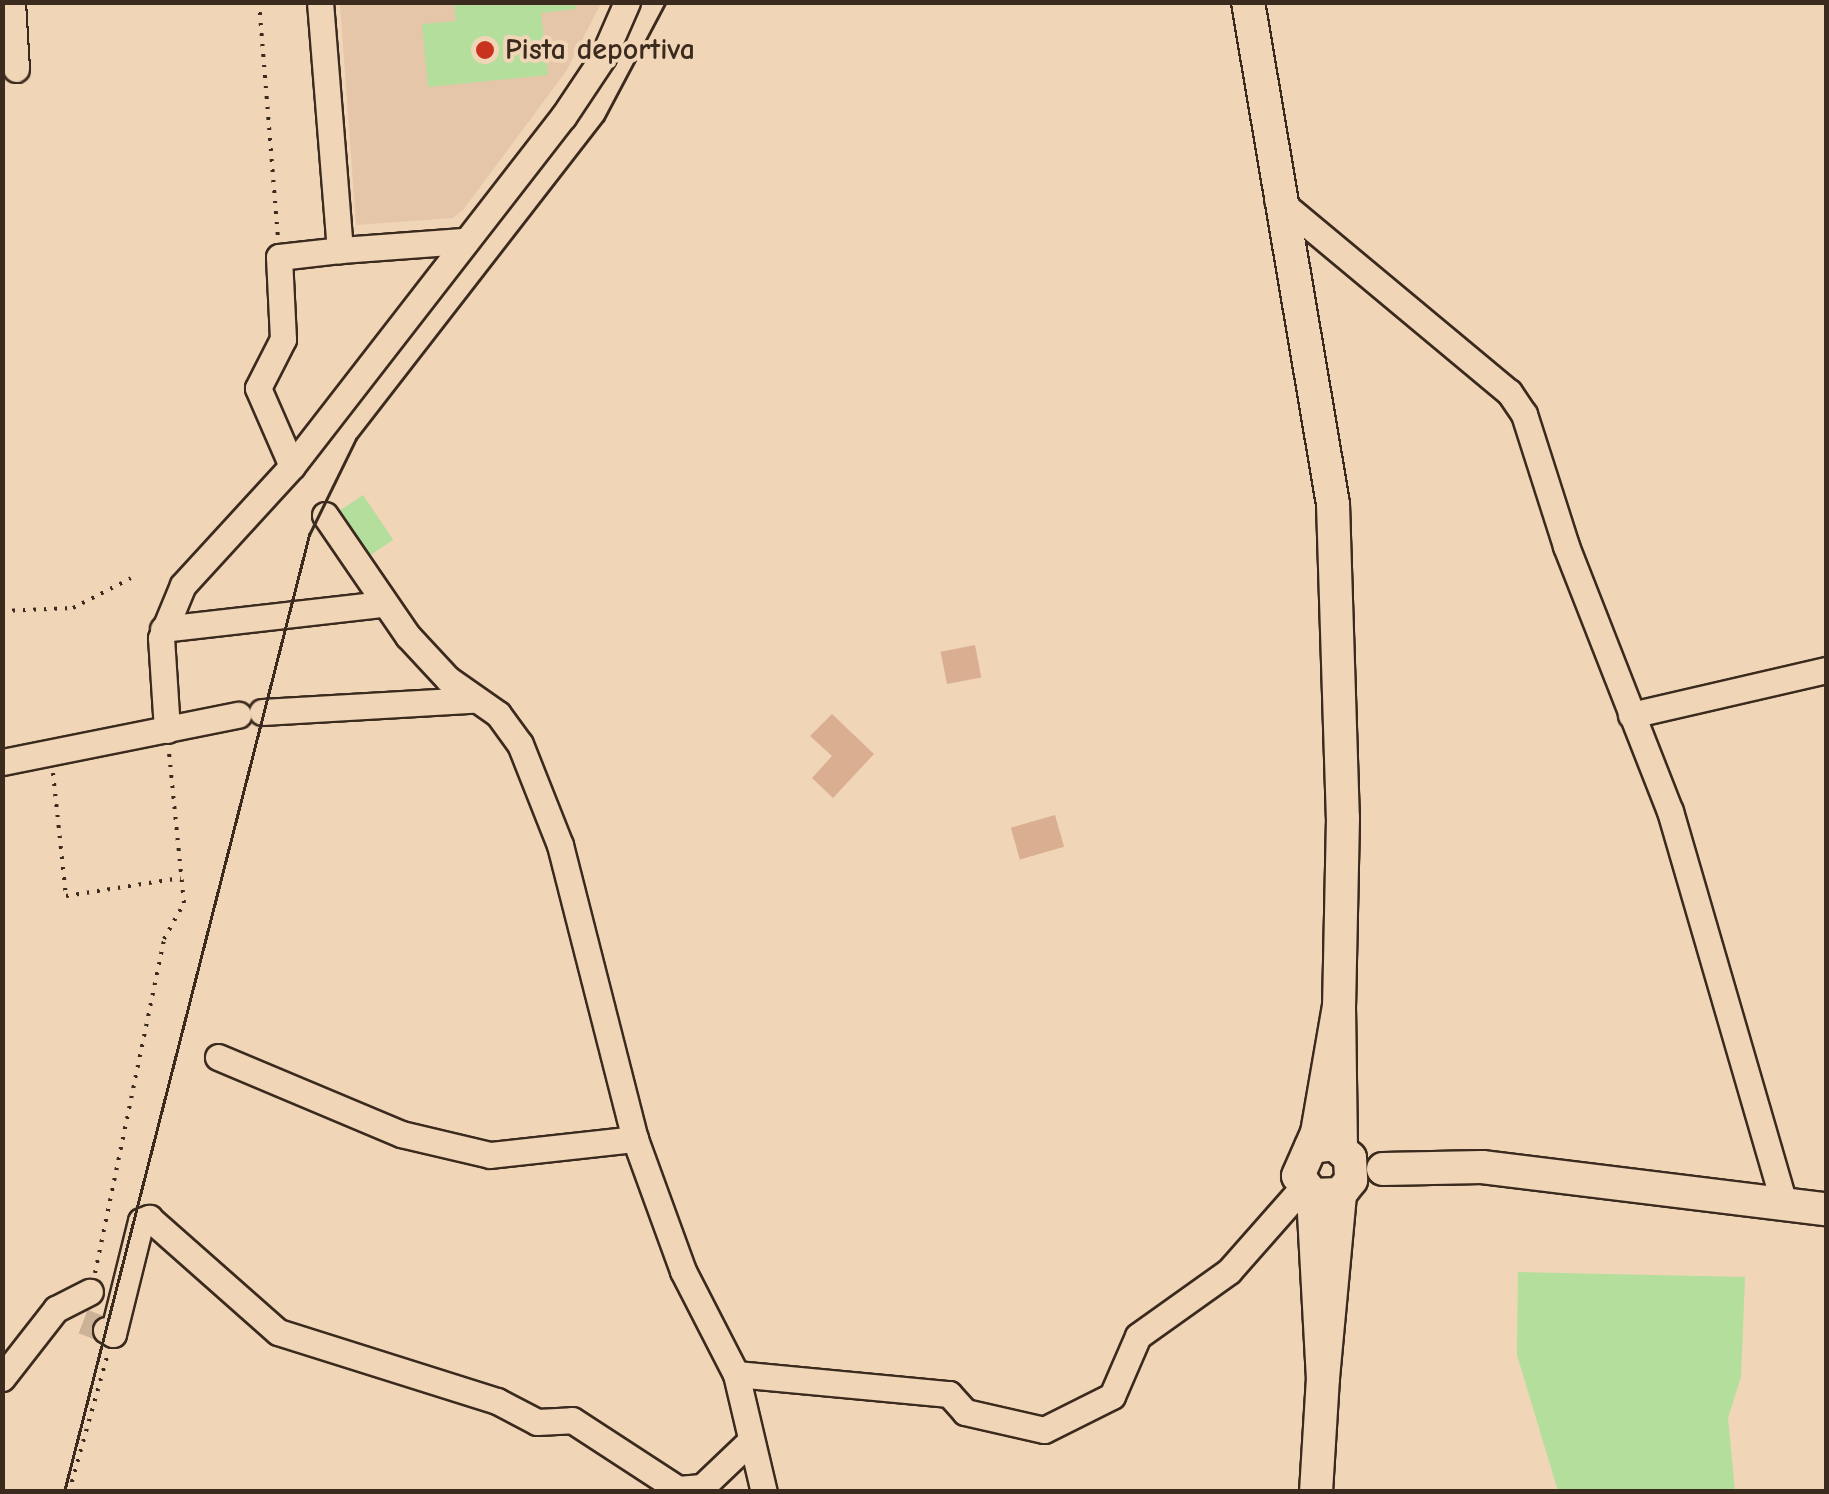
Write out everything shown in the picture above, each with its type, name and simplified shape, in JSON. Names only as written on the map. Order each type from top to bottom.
[{"type":"main road","points":[[1248,2],[1277,199],[1332,504],[1343,836],[1340,1006],[1316,1492]]},
{"type":"main road","points":[[1330,1173],[1482,1167],[1826,1209]]},
{"type":"street","points":[[12,2],[16,69]]},
{"type":"street","points":[[320,2],[340,250]]},
{"type":"street","points":[[166,730],[163,630],[183,585],[292,466],[563,117],[604,56],[627,2]]},
{"type":"street","points":[[1277,199],[1518,403],[1631,715],[1670,811],[1784,1204]]},
{"type":"street","points":[[292,466],[258,388],[283,339],[279,257],[464,241]]},
{"type":"street","points":[[325,515],[382,604],[473,700],[498,714],[520,744],[560,845],[635,1139],[683,1271],[736,1374],[747,1444],[764,1492]]},
{"type":"street","points":[[163,630],[382,604]]},
{"type":"street","points":[[1631,715],[1826,670]]},
{"type":"street","points":[[2,762],[250,714],[473,700]]},
{"type":"street","points":[[218,1057],[401,1134],[490,1155],[635,1139]]},
{"type":"street","points":[[736,1374],[948,1394],[966,1412],[1044,1430],[1112,1396],[1138,1336],[1229,1271],[1330,1173]]},
{"type":"street","points":[[56,1310],[101,1328],[141,1221],[149,1218],[278,1332],[478,1395],[537,1422],[572,1420],[678,1489],[702,1487],[747,1444]]},
{"type":"street","points":[[2,1378],[56,1310],[90,1292]]},
{"type":"path","points":[[259,2],[279,257]]},
{"type":"path","points":[[2,611],[73,608],[131,578]]},
{"type":"path","points":[[90,1292],[164,939],[184,903],[166,730]]},
{"type":"path","points":[[46,754],[59,793],[66,896],[181,878]]},
{"type":"path","points":[[69,1492],[101,1328]]},
{"type":"shaded area","points":[[340,3],[601,3],[567,70],[463,210],[453,218],[356,225]]},
{"type":"green space","name":"Pista deportiva","points":[[454,3],[576,3],[576,9],[541,13],[548,75],[428,87],[422,24],[456,21]]},
{"type":"green space","points":[[363,495],[393,540],[365,559],[335,514]]},
{"type":"green space","points":[[1518,1272],[1745,1277],[1741,1377],[1728,1418],[1735,1491],[1558,1491],[1517,1355]]},
{"type":"building","points":[[975,645],[981,677],[947,684],[941,652]]},
{"type":"building","points":[[832,714],[874,754],[833,798],[812,778],[832,756],[810,736]]},
{"type":"building","points":[[1055,815],[1064,847],[1020,859],[1011,828]]},
{"type":"tunnel","points":[[83,1321],[106,1330]]},
{"type":"tram line","points":[[64,1492],[309,535],[356,439],[603,121],[666,2]]},
{"type":"place","name":"Pista deportiva","points":[[485,50]]}]
